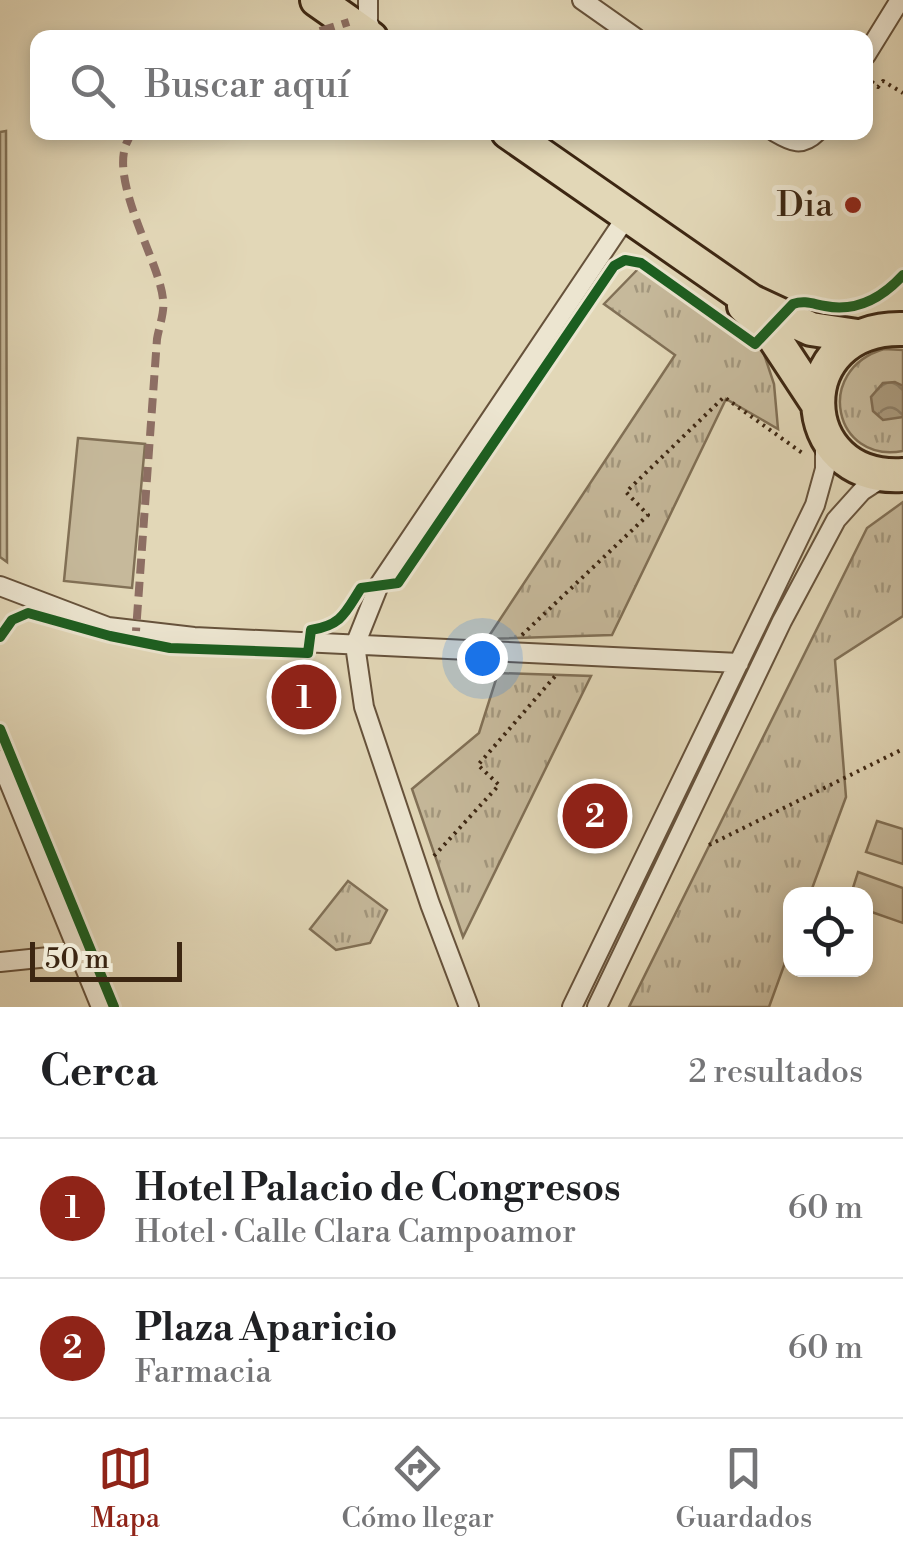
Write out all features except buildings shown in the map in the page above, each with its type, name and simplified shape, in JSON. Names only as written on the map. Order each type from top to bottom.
[{"type":"highway","points":[[322,2],[361,30]]},
{"type":"highway","points":[[519,140],[751,301],[810,329],[857,336]]},
{"type":"highway","points":[[716,278],[768,330],[817,402],[825,435],[850,464],[894,476]]},
{"type":"highway","points":[[817,402],[820,382],[840,348],[857,336],[882,328],[903,329]]},
{"type":"street","points":[[368,0],[370,30]]},
{"type":"street","points":[[582,0],[625,30]]},
{"type":"street","points":[[873,44],[900,0]]},
{"type":"street","points":[[469,1007],[364,708],[355,645],[379,586],[627,216]]},
{"type":"street","points":[[572,1007],[814,505],[825,469],[825,435]]},
{"type":"street","points":[[598,1007],[782,621],[836,520],[862,490],[894,476]]},
{"type":"street","points":[[0,586],[108,627],[211,638],[739,663]]},
{"type":"street","points":[[0,760],[101,1007]]},
{"type":"street","points":[[0,962],[78,954]]},
{"type":"path","points":[[873,83],[878,88],[883,81],[903,93]]},
{"type":"path","points":[[505,652],[648,515],[626,492],[724,397],[825,469]]},
{"type":"path","points":[[419,872],[499,785],[478,765],[573,656]]},
{"type":"path","points":[[709,845],[903,749]]},
{"type":"green space","points":[[6,131],[7,562],[0,557],[0,132]]},
{"type":"green space","points":[[639,268],[763,351],[774,384],[778,429],[726,399],[612,635],[487,639],[675,355],[604,304]]},
{"type":"green space","points":[[884,349],[903,350],[903,451],[879,451],[861,444],[848,430],[841,413],[841,394],[847,376],[862,360]]},
{"type":"green space","points":[[78,438],[145,444],[132,588],[64,581]]},
{"type":"green space","points":[[903,502],[903,616],[835,660],[846,797],[813,887],[783,887],[783,968],[769,1007],[629,1007],[867,528]]},
{"type":"green space","points":[[498,673],[591,676],[463,937],[412,789],[479,733]]},
{"type":"green space","points":[[877,821],[903,829],[903,864],[866,852]]},
{"type":"green space","points":[[858,872],[903,888],[903,923],[873,912],[873,887],[853,887]]},
{"type":"green space","points":[[348,881],[387,910],[370,943],[336,950],[310,929]]},
{"type":"water","points":[[883,383],[903,386],[903,417],[883,420],[873,411],[871,397]]},
{"type":"marked path","points":[[324,30],[349,22]]},
{"type":"marked path","points":[[129,140],[123,167],[127,189],[159,281],[163,304],[157,339],[136,631]]},
{"type":"cycle path","points":[[0,637],[12,620],[28,613],[170,648],[308,653],[311,630],[336,621],[361,588],[398,583],[614,266],[625,260],[641,263],[755,344],[793,304],[858,305],[877,296],[903,275]]},
{"type":"cycle path","points":[[0,729],[114,1007]]},
{"type":"place","name":"Dia","points":[[853,205]]},
{"type":"place","name":"Hotel Palacio de Congresos","points":[[304,697]]},
{"type":"place","name":"Plaza Aparicio","points":[[595,816]]}]
